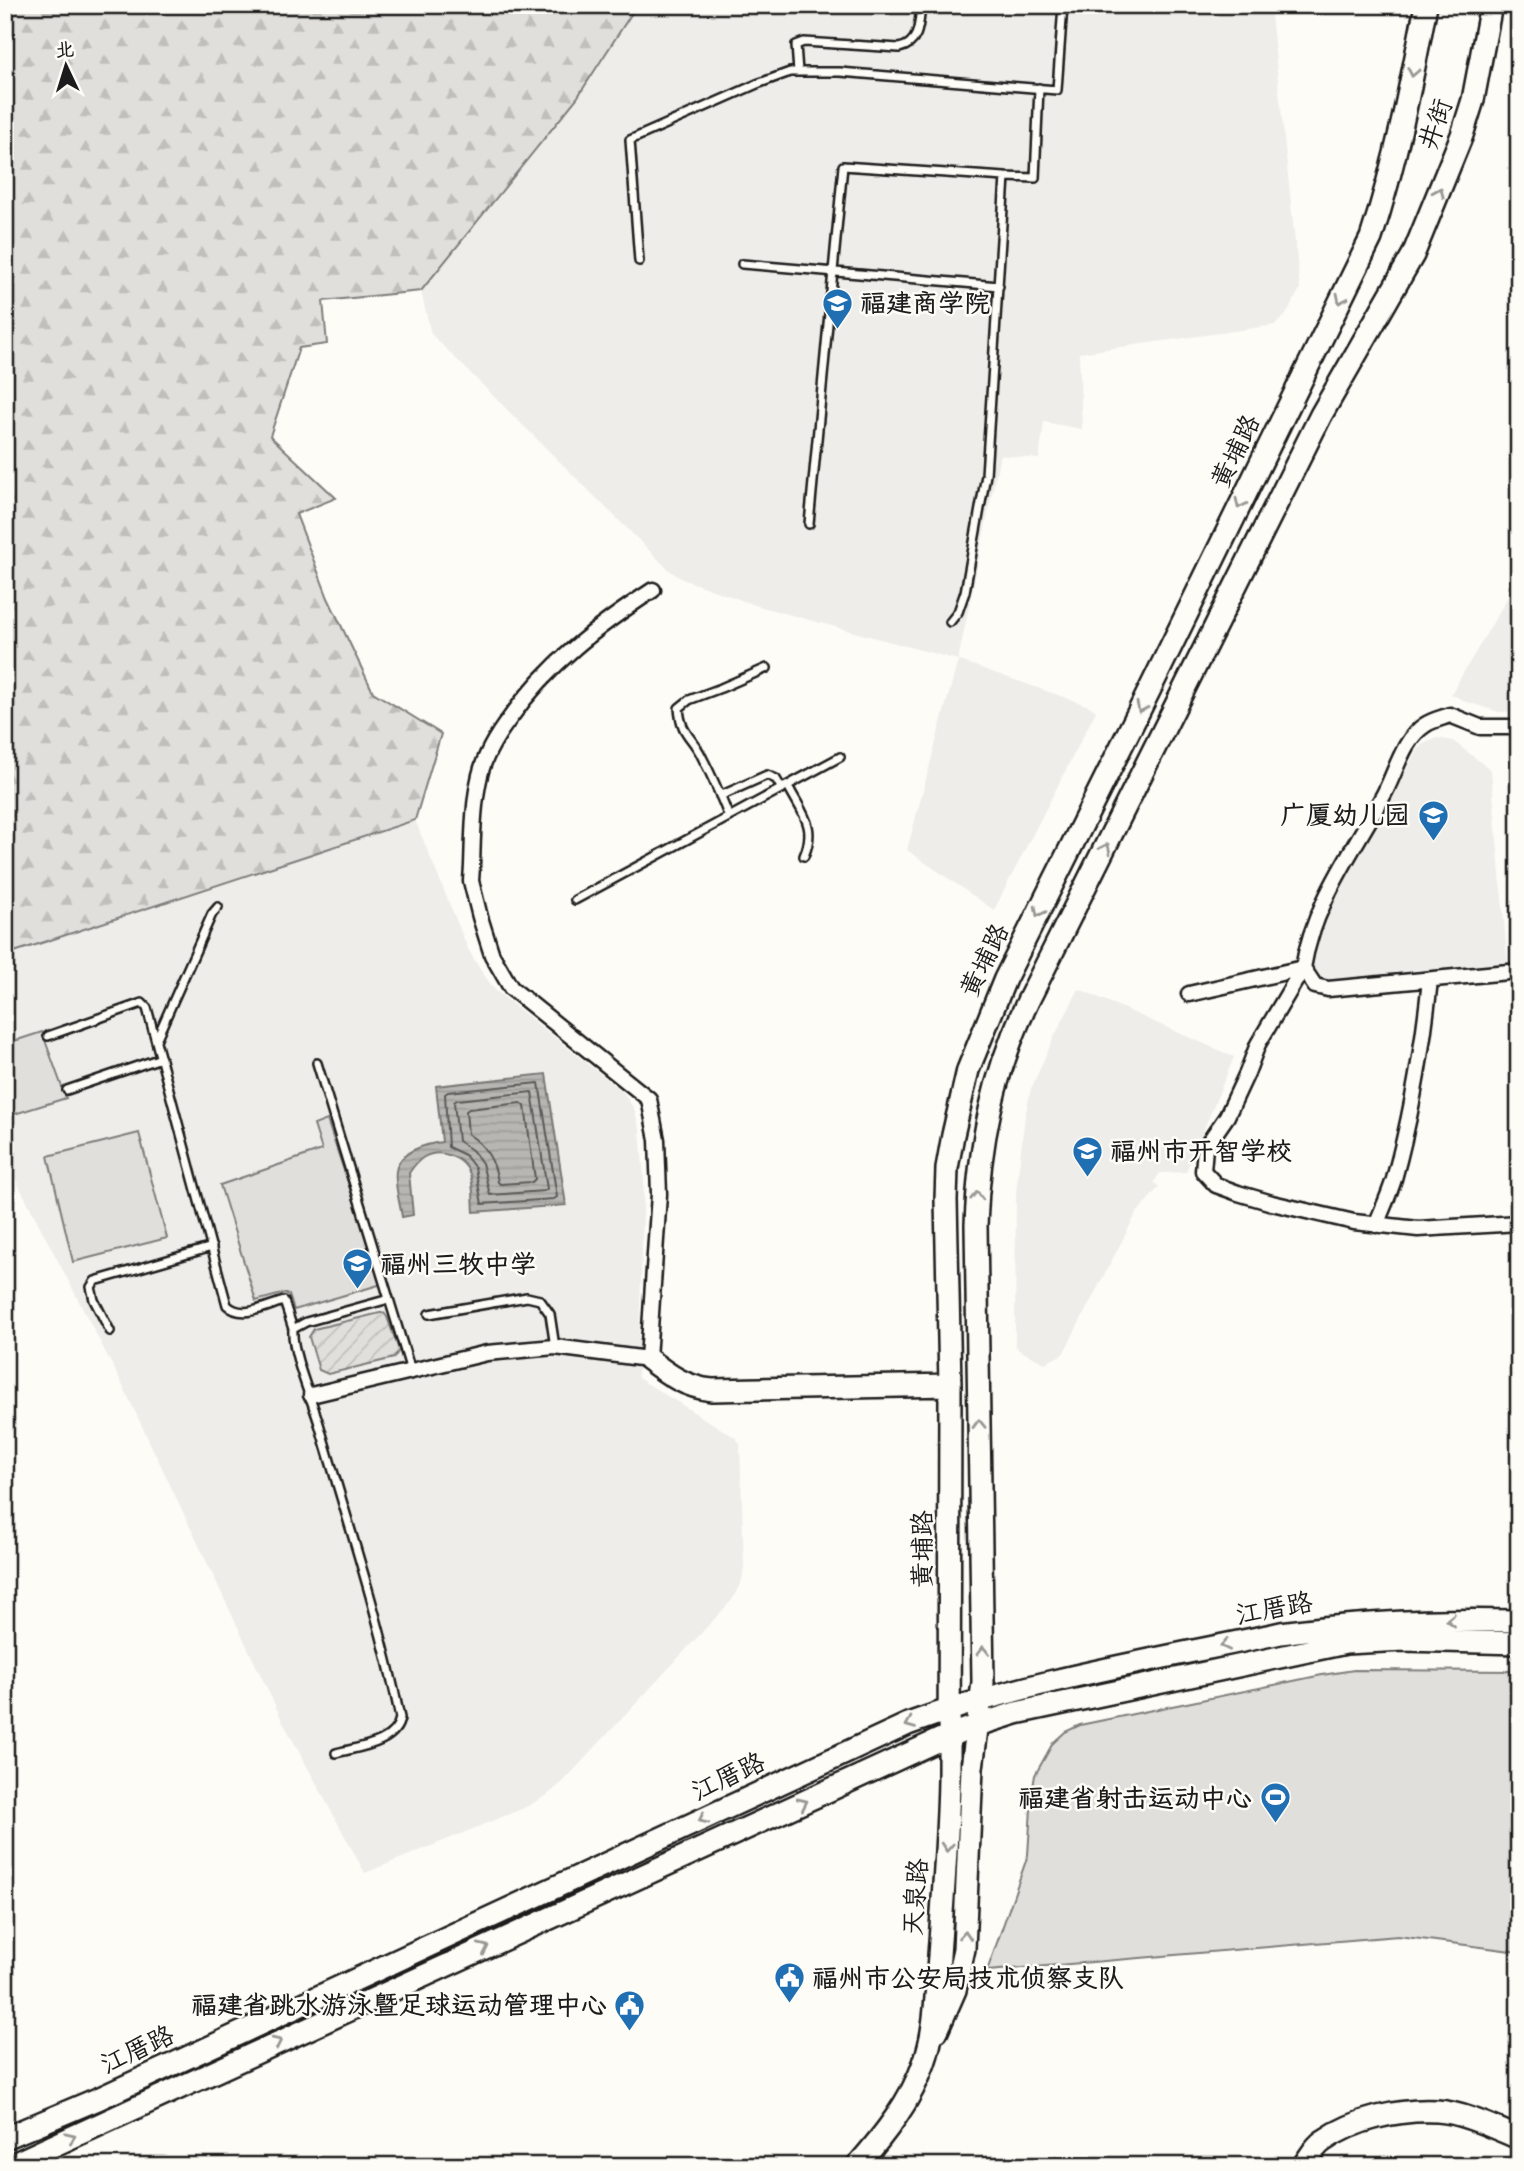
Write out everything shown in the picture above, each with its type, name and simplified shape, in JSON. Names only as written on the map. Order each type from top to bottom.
[{"type":"main road","name":"井街","points":[[1371,238],[1402,128],[1426,5]]},
{"type":"main road","name":"井街","points":[[981,1699],[983,1665],[976,1225],[981,1157],[993,1091],[1024,1011],[1315,427],[1413,256],[1462,135],[1473,100],[1491,5]]},
{"type":"main road","name":"黄埔路","points":[[949,1779],[950,1385],[947,1168],[959,1104],[971,1060],[1005,979],[1371,238]]},
{"type":"main road","points":[[648,1359],[681,1382],[712,1390],[950,1385]]},
{"type":"main road","name":"江厝路","points":[[5,2138],[100,2098],[908,1724],[950,1709],[1018,1689],[1291,1632],[1406,1621],[1519,1621]]},
{"type":"main road","name":"江厝路","points":[[9,2166],[978,1725],[1016,1713],[1346,1643],[1405,1640],[1519,1643]]},
{"type":"main road","points":[[929,2046],[955,1990],[964,1949],[972,1768],[981,1699]]},
{"type":"main road","name":"天泉路","points":[[858,2166],[907,2100],[929,2046],[936,1994],[949,1779]]},
{"type":"main road","points":[[1303,2166],[1322,2142],[1357,2124],[1394,2112],[1438,2111],[1480,2122],[1519,2138]]},
{"type":"street","points":[[311,1395],[487,1353],[555,1347],[648,1359],[659,1194],[658,1156],[649,1099],[512,988],[492,955],[474,898],[471,873],[480,775],[501,730],[535,686],[575,646],[594,629],[653,590]]},
{"type":"street","points":[[1519,727],[1480,727],[1450,715],[1424,725],[1408,743],[1385,792],[1333,882],[1307,943],[1303,968],[1258,1044],[1227,1115],[1205,1148],[1203,1171],[1216,1185],[1354,1222],[1418,1229],[1519,1223]]},
{"type":"street","points":[[1303,968],[1315,986],[1328,989],[1519,971]]},
{"type":"street","points":[[1189,995],[1303,968]]},
{"type":"street","points":[[1376,1225],[1393,1181],[1414,1093],[1430,980]]},
{"type":"lane","points":[[797,72],[796,45],[804,42],[906,47],[917,33],[921,5]]},
{"type":"lane","points":[[639,261],[630,139],[757,84],[797,72],[840,72],[1057,90],[1063,5]]},
{"type":"lane","points":[[809,524],[843,166],[1035,178],[1039,88]]},
{"type":"lane","points":[[950,622],[958,611],[965,592],[986,475],[1005,177]]},
{"type":"lane","points":[[742,264],[999,286]]},
{"type":"lane","points":[[729,817],[700,752],[687,737],[680,723],[679,708],[689,700],[767,668]]},
{"type":"lane","points":[[575,900],[840,757]]},
{"type":"lane","points":[[720,796],[767,775],[776,779],[785,788],[809,827],[811,836],[804,856]]},
{"type":"lane","points":[[156,1041],[212,914],[218,907]]},
{"type":"lane","points":[[48,1036],[142,1003],[147,1007],[228,1305],[234,1311],[242,1313],[284,1301],[293,1329],[292,1340],[311,1395],[372,1605],[400,1718],[399,1727],[382,1740],[336,1753]]},
{"type":"lane","points":[[67,1090],[160,1058]]},
{"type":"lane","points":[[317,1063],[411,1371]]},
{"type":"lane","points":[[110,1331],[90,1287],[95,1281],[212,1247]]},
{"type":"lane","points":[[429,1314],[527,1297],[540,1300],[550,1314],[555,1347]]},
{"type":"lane","points":[[293,1329],[306,1322],[389,1299]]},
{"type":"shaded area","name":"福建商学院","points":[[637,5],[701,9],[705,5],[1270,5],[1300,289],[1286,315],[1275,325],[1079,353],[1082,429],[1044,422],[1039,459],[1000,455],[958,660],[758,606],[682,579],[669,570],[431,334],[421,291],[577,98]]},
{"type":"shaded area","points":[[1519,578],[1519,711],[1499,712],[1451,694]]},
{"type":"shaded area","points":[[958,660],[1089,706],[1096,711],[994,910],[907,850]]},
{"type":"shaded area","name":"广厦幼儿园","points":[[1438,738],[1453,741],[1491,770],[1508,968],[1328,983],[1320,980],[1311,970],[1309,954],[1313,939],[1417,750],[1423,744]]},
{"type":"shaded area","name":"福州三牧中学","points":[[415,820],[468,949],[495,990],[623,1092],[634,1109],[640,1130],[644,1178],[638,1378],[736,1438],[740,1444],[744,1567],[742,1580],[732,1600],[563,1782],[546,1796],[524,1808],[365,1873],[284,1724],[122,1384],[5,1159],[5,955]]},
{"type":"shaded area","name":"福州市开智学校","points":[[1079,989],[1234,1057],[1186,1172],[1160,1173],[1154,1182],[1159,1187],[1136,1214],[1063,1354],[1045,1363],[1019,1350],[1015,1345],[1016,1192],[1031,1089]]},
{"type":"green space","points":[[5,5],[637,5],[577,98],[421,291],[323,301],[327,344],[299,348],[270,436],[336,498],[296,514],[328,598],[373,692],[441,734],[415,820],[5,955]]},
{"type":"green space","points":[[42,1032],[66,1098],[5,1117],[5,1044]]},
{"type":"green space","points":[[327,1120],[382,1284],[294,1310],[289,1295],[285,1293],[256,1301],[220,1185],[322,1150],[314,1125]]},
{"type":"green space","points":[[139,1133],[167,1238],[73,1262],[48,1156]]},
{"type":"green space","points":[[380,1313],[387,1317],[399,1350],[394,1358],[328,1374],[319,1370],[309,1337],[314,1329]]},
{"type":"green space","name":"福建省射击运动中心","points":[[1354,1670],[1519,1671],[1519,1952],[1398,1936],[987,1971],[1028,1855],[1035,1775],[1053,1743],[1065,1732],[1080,1725]]},
{"type":"water","points":[[546,1074],[566,1205],[474,1212],[472,1183],[467,1168],[451,1156],[437,1153],[430,1154],[415,1164],[409,1173],[413,1215],[402,1217],[396,1182],[398,1164],[414,1150],[442,1142],[436,1086]]},
{"type":"place","name":"福建商学院","points":[[837,330]]},
{"type":"place","name":"广厦幼儿园","points":[[1433,842]]},
{"type":"place","name":"福州市开智学校","points":[[1087,1178]]},
{"type":"place","name":"福州三牧中学","points":[[357,1291]]},
{"type":"place","name":"福建省射击运动中心","points":[[1275,1825]]},
{"type":"place","name":"福州市公安局技术侦察支队","points":[[789,2005]]},
{"type":"place","name":"福建省跳水游泳暨足球运动管理中心","points":[[630,2032]]}]
